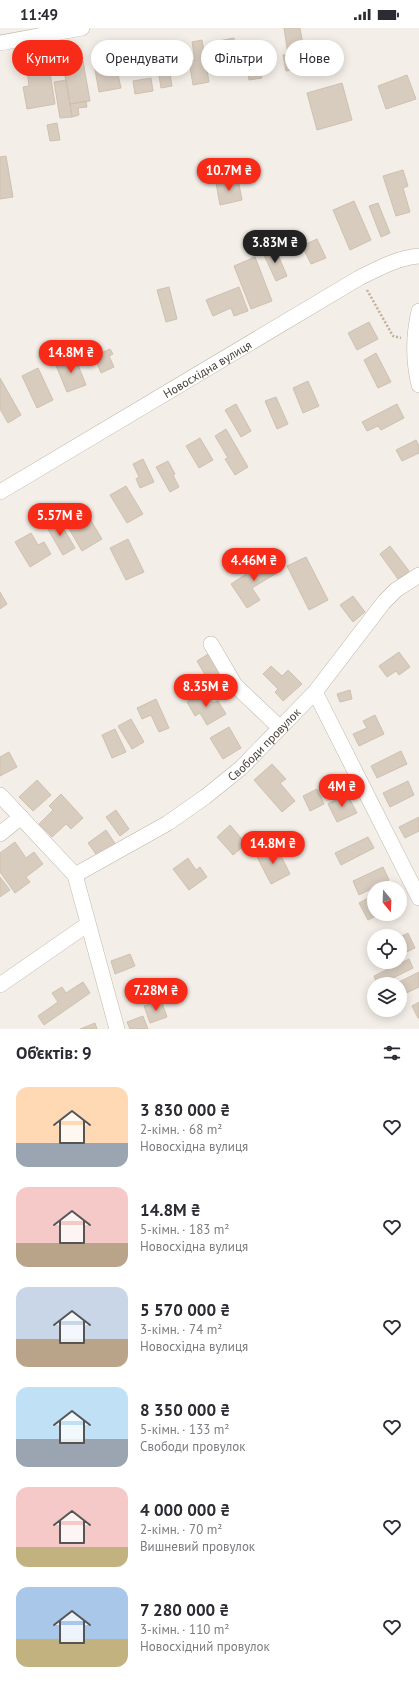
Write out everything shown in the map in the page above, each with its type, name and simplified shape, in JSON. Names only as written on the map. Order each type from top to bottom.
[{"type":"street","points":[[0,43],[15,34],[82,28]]},
{"type":"street","name":"Новосхідна вулиця","points":[[0,492],[359,278],[394,261],[419,256]]},
{"type":"street","points":[[419,311],[414,343],[414,363],[419,385]]},
{"type":"street","name":"Свободи провулок","points":[[75,875],[168,823],[205,797],[241,768],[315,692],[384,602],[396,590],[419,575]]},
{"type":"street","points":[[211,644],[234,685],[280,728]]},
{"type":"street","points":[[315,692],[419,898]]},
{"type":"street","points":[[0,796],[75,875],[117,1029]]},
{"type":"street","points":[[0,834],[21,817]]},
{"type":"street","points":[[0,985],[88,924]]},
{"type":"path","points":[[359,278],[393,336],[414,343]]},
{"type":"building","points":[[284,28],[300,28],[302,40],[286,40]]},
{"type":"building","points":[[234,38],[234,40],[224,40]]},
{"type":"building","points":[[201,40],[201,76],[208,76],[209,82],[193,85],[192,76],[193,76],[193,60],[195,60],[193,42]]},
{"type":"building","points":[[283,55],[285,55],[285,66]]},
{"type":"building","points":[[83,61],[90,101],[70,104],[65,76],[83,76]]},
{"type":"building","points":[[407,75],[416,99],[386,109],[378,86]]},
{"type":"building","points":[[28,76],[51,76],[55,104],[27,109],[23,87],[29,86]]},
{"type":"building","points":[[96,76],[118,76],[121,88],[99,92]]},
{"type":"building","points":[[159,76],[170,76],[172,86],[161,88]]},
{"type":"building","points":[[248,76],[262,76],[262,78],[249,80]]},
{"type":"building","points":[[151,78],[153,91],[135,94],[133,81]]},
{"type":"building","points":[[66,80],[72,117],[60,118],[54,82]]},
{"type":"building","points":[[342,83],[352,120],[317,130],[307,93]]},
{"type":"building","points":[[86,101],[87,107],[78,108],[79,115],[72,117],[70,104]]},
{"type":"building","points":[[57,123],[60,140],[50,141],[47,125]]},
{"type":"building","points":[[6,156],[13,197],[0,199],[0,157]]},
{"type":"building","points":[[403,170],[408,186],[403,188],[410,212],[396,216],[383,176]]},
{"type":"building","points":[[238,179],[242,200],[220,205],[216,183]]},
{"type":"building","points":[[354,201],[371,240],[350,250],[333,210]]},
{"type":"building","points":[[378,203],[390,233],[381,237],[369,206]]},
{"type":"building","points":[[317,239],[326,258],[311,264],[302,246]]},
{"type":"building","points":[[275,248],[287,276],[276,281],[263,253]]},
{"type":"building","points":[[255,257],[272,301],[251,309],[234,266]]},
{"type":"building","points":[[169,287],[177,319],[166,322],[157,290]]},
{"type":"building","points":[[239,287],[248,311],[234,316],[231,308],[213,316],[206,300]]},
{"type":"building","points":[[369,322],[378,339],[357,350],[348,333]]},
{"type":"building","points":[[110,349],[113,354],[109,356],[114,367],[101,373],[94,356]]},
{"type":"building","points":[[376,353],[391,382],[378,388],[364,360]]},
{"type":"building","points":[[74,355],[86,385],[67,392],[55,363]]},
{"type":"building","points":[[38,368],[53,400],[37,408],[22,376]]},
{"type":"building","points":[[0,378],[21,415],[8,423],[0,409]]},
{"type":"building","points":[[308,381],[319,406],[303,413],[293,388]]},
{"type":"building","points":[[276,397],[288,424],[277,429],[265,401]]},
{"type":"building","points":[[236,404],[251,431],[241,437],[225,410]]},
{"type":"building","points":[[397,404],[404,418],[381,430],[378,426],[367,431],[362,422]]},
{"type":"building","points":[[226,429],[248,467],[235,475],[225,459],[228,458],[215,436]]},
{"type":"building","points":[[200,438],[213,460],[199,468],[186,446]]},
{"type":"building","points":[[416,440],[419,446],[419,453],[402,461],[396,450]]},
{"type":"building","points":[[143,459],[154,482],[140,488],[136,479],[139,477],[133,464]]},
{"type":"building","points":[[168,461],[175,474],[173,475],[179,487],[170,492],[156,467]]},
{"type":"building","points":[[126,486],[143,514],[127,523],[110,495]]},
{"type":"building","points":[[77,506],[86,521],[90,519],[102,539],[82,551],[61,515]]},
{"type":"building","points":[[58,519],[75,548],[63,555],[46,526]]},
{"type":"building","points":[[31,533],[38,545],[44,542],[51,554],[30,567],[15,542]]},
{"type":"building","points":[[128,539],[144,572],[126,580],[110,548]]},
{"type":"building","points":[[390,546],[409,571],[398,579],[380,554]]},
{"type":"building","points":[[306,557],[328,600],[309,610],[287,566]]},
{"type":"building","points":[[271,558],[280,571],[252,588],[260,600],[247,608],[231,584]]},
{"type":"building","points":[[0,592],[7,604],[0,609]]},
{"type":"building","points":[[353,596],[365,612],[353,622],[340,605]]},
{"type":"building","points":[[399,652],[410,667],[399,675],[396,671],[387,677],[379,666]]},
{"type":"building","points":[[210,653],[230,687],[217,695],[197,661]]},
{"type":"building","points":[[271,666],[282,676],[288,670],[302,684],[283,701],[275,692],[278,689],[263,674]]},
{"type":"building","points":[[350,690],[352,699],[340,702],[337,694]]},
{"type":"building","points":[[206,691],[213,703],[218,701],[226,714],[207,725],[200,713],[195,716],[187,702]]},
{"type":"building","points":[[156,699],[169,728],[159,732],[151,715],[142,719],[137,708]]},
{"type":"building","points":[[375,715],[384,734],[359,746],[353,734],[367,728],[363,721]]},
{"type":"building","points":[[131,719],[144,742],[132,749],[118,726]]},
{"type":"building","points":[[229,727],[241,748],[223,759],[210,738]]},
{"type":"building","points":[[115,729],[126,752],[112,758],[102,735]]},
{"type":"building","points":[[401,751],[407,764],[377,778],[371,766]]},
{"type":"building","points":[[9,752],[17,767],[0,776],[0,757]]},
{"type":"building","points":[[272,764],[286,779],[280,783],[295,801],[282,812],[254,780]]},
{"type":"building","points":[[37,780],[51,795],[33,811],[19,797]]},
{"type":"building","points":[[408,781],[414,795],[390,807],[383,793]]},
{"type":"building","points":[[317,789],[324,804],[310,811],[303,796]]},
{"type":"building","points":[[61,794],[83,818],[71,829],[66,824],[52,837],[39,824],[53,810],[49,806]]},
{"type":"building","points":[[347,794],[357,813],[337,822],[328,804]]},
{"type":"building","points":[[116,810],[129,829],[120,836],[106,817]]},
{"type":"building","points":[[419,817],[419,831],[405,838],[399,827]]},
{"type":"building","points":[[230,825],[246,844],[233,855],[217,837]]},
{"type":"building","points":[[106,830],[116,845],[98,857],[88,843]]},
{"type":"building","points":[[368,837],[374,848],[341,865],[335,853]]},
{"type":"building","points":[[15,842],[26,858],[34,852],[43,864],[26,877],[30,882],[15,893],[0,872],[0,853]]},
{"type":"building","points":[[276,846],[290,874],[271,884],[256,855]]},
{"type":"building","points":[[188,858],[196,870],[200,867],[207,877],[189,890],[173,869]]},
{"type":"building","points":[[383,867],[389,880],[367,881],[367,891],[359,895],[353,881]]},
{"type":"building","points":[[0,877],[10,890],[0,897]]},
{"type":"building","points":[[367,899],[367,918],[359,903]]},
{"type":"building","points":[[407,934],[415,948],[407,952]]},
{"type":"building","points":[[130,954],[135,966],[115,974],[111,961]]},
{"type":"building","points":[[409,959],[413,968],[395,977],[374,977],[388,969],[407,969],[407,960]]},
{"type":"building","points":[[419,972],[419,987],[407,993],[407,978]]},
{"type":"building","points":[[83,982],[90,993],[44,1025],[38,1016],[58,1002],[52,993],[62,987],[66,993]]},
{"type":"building","points":[[161,1000],[167,1017],[150,1023],[144,1006]]},
{"type":"building","points":[[419,1002],[419,1018],[418,1018],[412,1006]]},
{"type":"building","points":[[143,1016],[148,1029],[130,1029],[127,1022]]},
{"type":"building","points":[[95,1023],[97,1029],[80,1029]]}]
